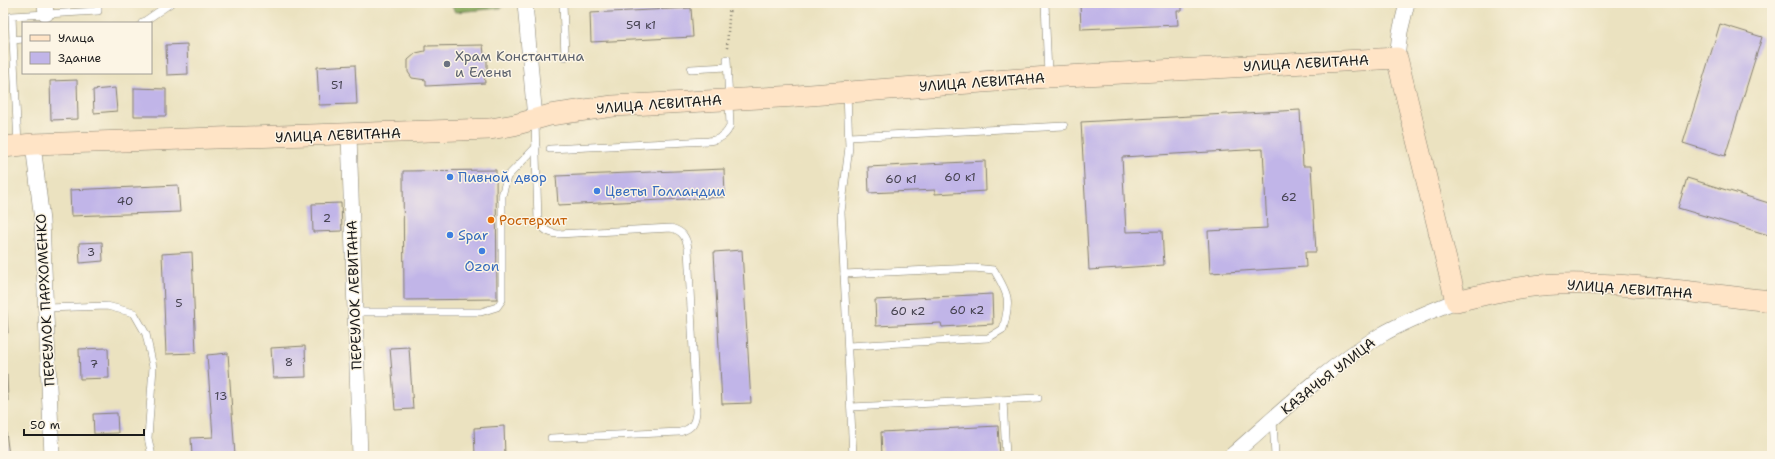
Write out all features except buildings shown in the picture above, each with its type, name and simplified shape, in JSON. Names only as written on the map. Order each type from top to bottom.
[{"type":"street","points":[[525,3],[535,119]]},
{"type":"street","points":[[1407,3],[1400,32],[1397,58],[1456,301]]},
{"type":"street","name":"УЛИЦА ЛЕВИТАНА","points":[[18,145],[349,135],[490,129],[550,115],[613,106],[729,100],[1048,77],[1397,58]]},
{"type":"street","name":"ПЕРЕУЛОК ЛЕВИТАНА","points":[[349,135],[360,456]]},
{"type":"street","name":"ПЕРЕУЛОК ПАРХОМЕНКО","points":[[18,145],[42,221],[52,456]]},
{"type":"street","name":"УЛИЦА ЛЕВИТАНА","points":[[1456,301],[1504,290],[1556,284],[1601,284],[1772,301]]},
{"type":"street","name":"КАЗАЧЬЯ УЛИЦА","points":[[1231,456],[1344,361],[1382,335],[1416,318],[1456,301]]},
{"type":"lane","points":[[18,145],[12,16],[46,8],[98,11],[98,3]]},
{"type":"lane","points":[[143,22],[171,3]]},
{"type":"lane","points":[[563,3],[565,57]]},
{"type":"lane","points":[[1045,3],[1048,77]]},
{"type":"lane","points":[[12,40],[22,39]]},
{"type":"lane","points":[[550,149],[715,141],[726,134],[730,118],[727,63],[691,69]]},
{"type":"lane","points":[[846,92],[849,137],[841,212],[853,456]]},
{"type":"lane","points":[[535,119],[538,220],[546,231],[551,234],[558,234],[671,228],[677,229],[686,237],[696,405],[694,424],[680,432],[552,438]]},
{"type":"lane","points":[[849,137],[1064,126]]},
{"type":"lane","points":[[355,312],[481,312],[497,308],[502,300],[502,196],[505,183],[507,177],[536,147]]},
{"type":"lane","points":[[844,274],[974,268],[994,270],[1007,292],[1007,313],[1003,329],[988,338],[848,346]]},
{"type":"lane","points":[[46,308],[107,306],[134,313],[146,334],[153,367],[148,438],[152,456]]},
{"type":"lane","points":[[851,407],[1038,398]]},
{"type":"lane","points":[[1003,400],[1006,456]]},
{"type":"lane","points":[[1273,420],[1275,456]]},
{"type":"path","points":[[727,63],[730,3]]},
{"type":"green space","points":[[450,3],[501,3],[502,8],[455,12]]},
{"type":"place","name":"Храм Константина и Елены","points":[[447,64]]},
{"type":"place","name":"Пивной двор","points":[[450,177]]},
{"type":"place","name":"Цветы Голландии","points":[[597,191]]},
{"type":"place","name":"Ростерхит","points":[[491,220]]},
{"type":"place","name":"Spar","points":[[450,235]]},
{"type":"place","name":"Ozon","points":[[482,251]]}]
